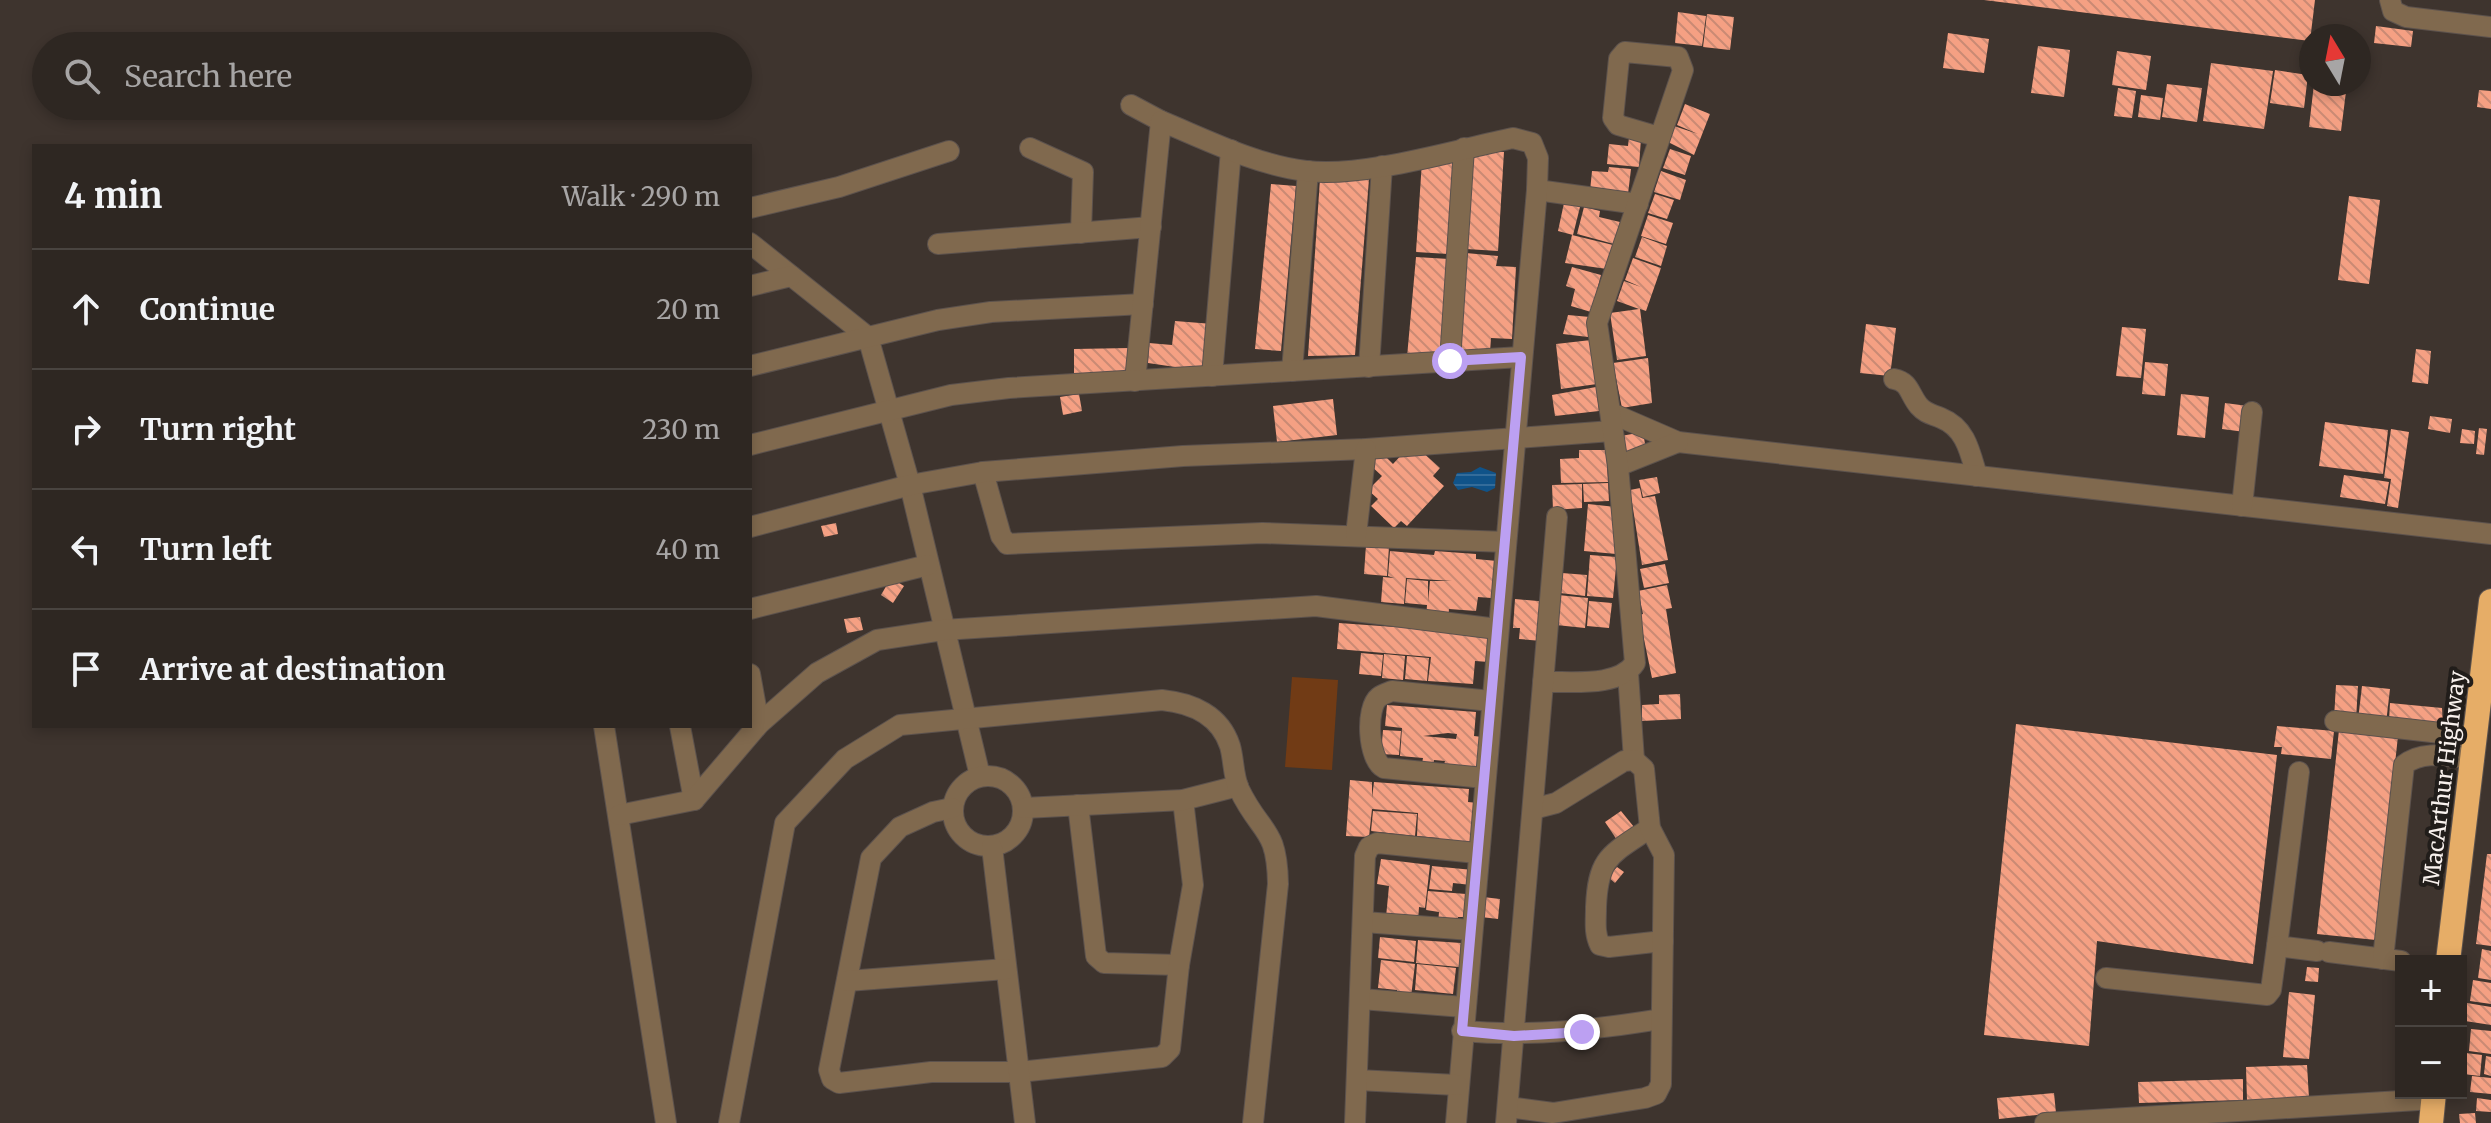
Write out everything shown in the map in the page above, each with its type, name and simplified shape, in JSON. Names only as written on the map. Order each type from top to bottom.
[{"type":"highway","name":"MacArthur Highway","points":[[2449,955],[2491,601]]},
{"type":"street","points":[[2390,0],[2393,11],[2406,17],[2491,27]]},
{"type":"street","points":[[1543,682],[1617,678],[1628,673],[1635,663],[1618,466],[1597,323],[1601,304],[1638,204],[1659,137],[1682,63],[1678,57],[1625,52],[1619,59],[1613,118],[1618,125],[1659,137]]},
{"type":"street","points":[[1131,105],[1231,150],[1308,171],[1382,166],[1513,138],[1532,143],[1538,158],[1456,1123]]},
{"type":"street","points":[[1135,381],[1161,121]]},
{"type":"street","points":[[1030,148],[1083,172],[1081,233]]},
{"type":"street","points":[[1450,361],[1464,148]]},
{"type":"street","points":[[1212,376],[1231,150]]},
{"type":"street","points":[[752,208],[839,187],[949,151]]},
{"type":"street","points":[[1369,367],[1382,166]]},
{"type":"street","points":[[1292,371],[1308,171]]},
{"type":"street","points":[[1537,190],[1638,204]]},
{"type":"street","points":[[938,244],[1151,227]]},
{"type":"street","points":[[752,245],[868,337],[910,485],[980,776]]},
{"type":"street","points":[[752,286],[791,276]]},
{"type":"street","points":[[752,366],[938,320],[991,312],[1143,304]]},
{"type":"street","points":[[752,444],[951,395],[1521,357]]},
{"type":"street","points":[[1894,379],[1909,387],[1918,404],[1929,415],[1959,429],[1969,446],[1977,476]]},
{"type":"street","points":[[2242,506],[2252,412]]},
{"type":"street","points":[[752,526],[910,485],[983,472],[1183,456],[1366,449],[1514,437],[1612,422],[1678,442],[2491,534]]},
{"type":"street","points":[[1618,466],[1678,442]]},
{"type":"street","points":[[1356,535],[1366,449]]},
{"type":"street","points":[[983,472],[1001,536],[1007,544],[1262,533],[1506,542]]},
{"type":"street","points":[[1557,517],[1507,1115],[1553,1113],[1656,1094],[1661,1084],[1664,855],[1650,828],[1644,769],[1634,760],[1628,673]]},
{"type":"street","points":[[752,609],[928,565]]},
{"type":"street","points":[[619,815],[694,800],[759,724],[817,673],[877,640],[943,630],[1316,606],[1497,629]]},
{"type":"street","points":[[752,685],[759,724]]},
{"type":"street","points":[[1484,778],[1384,768],[1375,764],[1372,756],[1371,710],[1378,697],[1392,691],[1491,701]]},
{"type":"street","points":[[729,1123],[785,823],[845,759],[900,725],[965,716],[1162,700],[1186,702],[1206,712],[1229,743],[1238,786],[1277,850],[1276,900],[1253,1123]]},
{"type":"street","points":[[2335,721],[2475,748]]},
{"type":"street","points":[[604,728],[666,1123]]},
{"type":"street","points":[[680,728],[694,800]]},
{"type":"street","points":[[2277,946],[2392,960],[2404,765],[2414,756],[2475,748]]},
{"type":"street","points":[[1533,809],[1556,803],[1624,761],[1634,760]]},
{"type":"street","points":[[2106,978],[2267,995],[2271,990],[2299,772]]},
{"type":"street","points":[[980,776],[1000,777],[1017,789],[1024,808],[1021,826],[1009,840],[992,847],[976,845],[963,837],[954,824],[952,808],[961,787],[980,776]]},
{"type":"street","points":[[1024,808],[1183,800],[1238,786]]},
{"type":"street","points":[[952,808],[933,812],[900,827],[871,858],[829,1070],[832,1079],[839,1083],[931,1072],[1019,1072],[1162,1057],[1170,1049],[1179,965],[1193,885],[1183,800]]},
{"type":"street","points":[[1078,805],[1096,956],[1104,963],[1179,965]]},
{"type":"street","points":[[1650,828],[1607,860],[1597,876],[1596,936],[1600,945],[1609,947],[1663,941]]},
{"type":"street","points":[[1355,1123],[1365,856],[1369,847],[1377,843],[1477,853]]},
{"type":"street","points":[[992,847],[1025,1123]]},
{"type":"street","points":[[1364,922],[1471,930]]},
{"type":"street","points":[[847,981],[1006,969]]},
{"type":"street","points":[[1361,999],[1464,1007]]},
{"type":"street","points":[[1462,1031],[1514,1036],[1582,1032],[1661,1019]]},
{"type":"street","points":[[1357,1080],[1457,1085]]},
{"type":"street","points":[[2045,1123],[2433,1105]]},
{"type":"shaded area","points":[[1292,677],[1338,680],[1332,770],[1285,767]]},
{"type":"water","points":[[1480,467],[1496,473],[1495,488],[1487,492],[1472,487],[1458,490],[1453,483],[1457,473],[1471,472]]},
{"type":"building","points":[[1984,0],[2315,0],[2312,24],[2299,24],[2299,40]]},
{"type":"building","points":[[1678,12],[1706,16],[1702,46],[1675,43]]},
{"type":"building","points":[[1707,14],[1734,17],[1730,50],[1703,47]]},
{"type":"building","points":[[2376,26],[2413,31],[2411,47],[2374,43]]},
{"type":"building","points":[[1948,33],[1989,39],[1984,73],[1943,68]]},
{"type":"building","points":[[2038,46],[2070,50],[2064,97],[2031,93]]},
{"type":"building","points":[[2117,51],[2151,56],[2146,90],[2112,85]]},
{"type":"building","points":[[2211,63],[2273,71],[2264,129],[2203,121]]},
{"type":"building","points":[[2275,70],[2299,74],[2299,96],[2305,96],[2304,108],[2270,103]]},
{"type":"building","points":[[2167,84],[2202,88],[2197,122],[2162,117]]},
{"type":"building","points":[[2118,88],[2136,91],[2132,118],[2114,116]]},
{"type":"building","points":[[2479,90],[2491,91],[2491,109],[2477,107]]},
{"type":"building","points":[[2141,95],[2163,98],[2160,120],[2138,117]]},
{"type":"building","points":[[2313,96],[2345,96],[2341,131],[2309,127]]},
{"type":"building","points":[[1685,104],[1710,114],[1694,155],[1668,142],[1674,126],[1698,134],[1677,125]]},
{"type":"building","points":[[1629,137],[1641,138],[1639,167],[1607,164],[1609,144],[1628,146]]},
{"type":"building","points":[[1670,149],[1691,156],[1685,175],[1663,168]]},
{"type":"building","points":[[1472,151],[1504,152],[1498,251],[1466,249]]},
{"type":"building","points":[[1422,161],[1455,163],[1448,254],[1416,252]]},
{"type":"building","points":[[1609,167],[1631,169],[1628,194],[1590,191],[1592,171],[1608,172]]},
{"type":"building","points":[[1661,171],[1686,180],[1680,200],[1654,192]]},
{"type":"building","points":[[1320,179],[1369,179],[1355,355],[1308,356]]},
{"type":"building","points":[[1271,184],[1296,186],[1281,351],[1255,349]]},
{"type":"building","points":[[1655,194],[1674,200],[1667,219],[1648,213]]},
{"type":"building","points":[[2349,196],[2380,200],[2369,284],[2338,280]]},
{"type":"building","points":[[1564,203],[1580,207],[1573,235],[1558,231]]},
{"type":"building","points":[[1584,207],[1600,211],[1599,217],[1620,222],[1614,244],[1577,234]]},
{"type":"building","points":[[1648,215],[1673,223],[1666,244],[1641,236]]},
{"type":"building","points":[[1572,235],[1613,245],[1607,269],[1565,263]]},
{"type":"building","points":[[1642,237],[1667,246],[1661,266],[1635,257]]},
{"type":"building","points":[[1466,253],[1498,256],[1496,266],[1516,267],[1512,339],[1491,338],[1490,352],[1459,350]]},
{"type":"building","points":[[1416,257],[1449,259],[1441,358],[1407,357]]},
{"type":"building","points":[[1633,258],[1661,268],[1646,311],[1640,309],[1646,356],[1617,360],[1610,313],[1639,309],[1617,301],[1624,281],[1641,287],[1625,280]]},
{"type":"building","points":[[1572,267],[1601,275],[1591,312],[1571,306],[1575,289],[1566,286]]},
{"type":"building","points":[[1568,315],[1590,317],[1588,337],[1563,334]]},
{"type":"building","points":[[1175,321],[1213,324],[1209,372],[1148,363],[1149,343],[1172,345]]},
{"type":"building","points":[[1866,324],[1896,328],[1890,376],[1860,373]]},
{"type":"building","points":[[2122,327],[2146,329],[2141,378],[2116,376]]},
{"type":"building","points":[[1591,340],[1597,384],[1561,389],[1556,344]]},
{"type":"building","points":[[1130,348],[1130,376],[1074,376],[1074,349]]},
{"type":"building","points":[[2416,349],[2431,351],[2428,384],[2412,382]]},
{"type":"building","points":[[1648,358],[1652,403],[1622,408],[1613,363]]},
{"type":"building","points":[[2145,362],[2168,364],[2165,396],[2142,394]]},
{"type":"building","points":[[1596,387],[1599,411],[1555,416],[1552,395]]},
{"type":"building","points":[[1079,394],[1082,411],[1063,415],[1060,397]]},
{"type":"building","points":[[2181,394],[2209,397],[2205,438],[2177,435]]},
{"type":"building","points":[[1333,399],[1337,435],[1277,442],[1273,406]]},
{"type":"building","points":[[2225,403],[2248,406],[2245,432],[2222,429]]},
{"type":"building","points":[[2430,416],[2452,419],[2450,433],[2428,429]]},
{"type":"building","points":[[2325,422],[2388,430],[2383,474],[2319,466]]},
{"type":"building","points":[[2479,428],[2487,429],[2484,455],[2476,454]]},
{"type":"building","points":[[2391,429],[2409,432],[2398,508],[2387,506],[2391,479],[2384,478]]},
{"type":"building","points":[[2462,429],[2475,431],[2474,444],[2460,443]]},
{"type":"building","points":[[1643,432],[1646,450],[1624,454],[1621,436]]},
{"type":"building","points":[[1419,449],[1440,468],[1433,476],[1444,486],[1407,526],[1401,521],[1394,528],[1371,506],[1378,499],[1368,490],[1382,476],[1369,464],[1381,452],[1393,464],[1406,450],[1412,456]]},
{"type":"building","points":[[1579,450],[1606,450],[1608,482],[1561,483],[1560,459],[1579,458]]},
{"type":"building","points":[[2344,475],[2389,482],[2385,504],[2340,497]]},
{"type":"building","points":[[1657,477],[1660,493],[1643,497],[1639,480]]},
{"type":"building","points":[[1608,483],[1609,501],[1584,502],[1583,484]]},
{"type":"building","points":[[1582,484],[1582,508],[1553,510],[1552,485]]},
{"type":"building","points":[[1640,488],[1642,498],[1655,496],[1668,560],[1642,565],[1630,490]]},
{"type":"building","points":[[1588,504],[1616,507],[1616,554],[1584,551]]},
{"type":"building","points":[[836,523],[838,534],[824,537],[821,526]]},
{"type":"building","points":[[1366,545],[1389,547],[1387,576],[1364,574]]},
{"type":"building","points":[[1390,551],[1434,555],[1435,551],[1476,554],[1476,559],[1497,561],[1491,598],[1478,597],[1476,611],[1449,609],[1448,621],[1426,619],[1427,605],[1405,603],[1407,579],[1428,581],[1428,602],[1430,581],[1452,581],[1406,578],[1404,604],[1381,602],[1383,577],[1394,578],[1388,576]]},
{"type":"building","points":[[1590,555],[1617,557],[1613,598],[1587,596]]},
{"type":"building","points":[[1665,564],[1669,583],[1644,588],[1640,569]]},
{"type":"building","points":[[1562,573],[1587,575],[1585,596],[1560,593]]},
{"type":"building","points":[[891,578],[904,586],[893,603],[881,595]]},
{"type":"building","points":[[1667,585],[1672,608],[1666,609],[1676,673],[1652,678],[1639,615],[1643,614],[1638,591]]},
{"type":"building","points":[[1558,595],[1588,598],[1585,628],[1556,625]]},
{"type":"building","points":[[1515,599],[1549,602],[1542,641],[1519,639],[1520,628],[1513,628]]},
{"type":"building","points":[[1589,601],[1612,603],[1609,628],[1587,626]]},
{"type":"building","points":[[860,617],[863,630],[847,633],[844,619]]},
{"type":"building","points":[[1339,623],[1492,634],[1489,662],[1475,661],[1473,684],[1428,681],[1431,657],[1337,649]]},
{"type":"building","points":[[1361,653],[1383,655],[1381,676],[1359,674]]},
{"type":"building","points":[[1384,654],[1405,656],[1403,680],[1382,678]]},
{"type":"building","points":[[1407,656],[1429,658],[1427,681],[1405,679]]},
{"type":"building","points":[[2336,685],[2358,686],[2356,719],[2334,718]]},
{"type":"building","points":[[2362,686],[2390,689],[2386,723],[2358,720]]},
{"type":"building","points":[[1680,694],[1681,719],[1642,721],[1642,705],[1659,704],[1659,695]]},
{"type":"building","points":[[2390,703],[2442,708],[2443,726],[2389,720]]},
{"type":"building","points":[[1387,705],[1476,712],[1474,736],[1482,737],[1479,768],[1444,765],[1445,761],[1434,760],[1433,770],[1421,769],[1423,758],[1400,756],[1402,728],[1385,726]],"holes":[[[1448,733],[1457,734],[1456,739],[1423,736]]]},
{"type":"building","points":[[2016,724],[2277,755],[2253,964],[2097,941],[2089,1046],[1984,1035]]},
{"type":"building","points":[[2277,726],[2334,731],[2331,759],[2281,754],[2282,747],[2274,747]]},
{"type":"building","points":[[1383,730],[1401,731],[1399,755],[1381,754]]},
{"type":"building","points":[[2339,730],[2398,736],[2376,940],[2317,934]]},
{"type":"building","points":[[1350,780],[1372,782],[1372,798],[1374,782],[1469,789],[1468,802],[1478,803],[1474,847],[1439,844],[1439,838],[1417,836],[1418,813],[1372,809],[1369,837],[1346,836]]},
{"type":"building","points":[[1373,811],[1417,814],[1415,836],[1371,831]]},
{"type":"building","points":[[1621,811],[1634,827],[1619,843],[1605,822]]},
{"type":"building","points":[[2487,854],[2491,854],[2491,946],[2476,944]]},
{"type":"building","points":[[1381,859],[1430,865],[1425,908],[1419,907],[1418,921],[1386,917],[1389,886],[1377,884]]},
{"type":"building","points":[[1432,866],[1473,870],[1471,885],[1453,883],[1452,891],[1429,889]]},
{"type":"building","points":[[1617,867],[1624,872],[1615,883],[1608,877]]},
{"type":"building","points":[[1428,891],[1466,894],[1463,917],[1458,917],[1457,926],[1438,924],[1439,912],[1426,910]]},
{"type":"building","points":[[1483,897],[1500,899],[1498,919],[1481,917]]},
{"type":"building","points":[[1380,937],[1416,941],[1414,962],[1378,958]]},
{"type":"building","points":[[1418,940],[1461,943],[1459,967],[1416,963]]},
{"type":"building","points":[[2482,949],[2491,951],[2491,980],[2478,978]]},
{"type":"building","points":[[1381,960],[1415,964],[1411,997],[1397,996],[1397,990],[1378,988]]},
{"type":"building","points":[[1417,964],[1456,968],[1453,994],[1415,990]]},
{"type":"building","points":[[2307,967],[2319,968],[2318,982],[2305,981]]},
{"type":"building","points":[[2473,980],[2491,983],[2491,1004],[2470,1001]]},
{"type":"building","points":[[2289,992],[2315,995],[2309,1059],[2283,1057]]},
{"type":"building","points":[[2467,1003],[2491,1007],[2491,1025],[2467,1021]]},
{"type":"building","points":[[2471,1029],[2491,1031],[2491,1054],[2469,1051]]},
{"type":"building","points":[[2467,1053],[2482,1055],[2480,1076],[2467,1074]]},
{"type":"building","points":[[2486,1056],[2491,1057],[2491,1076],[2484,1074]]},
{"type":"building","points":[[2307,1065],[2309,1098],[2247,1101],[2246,1067]]},
{"type":"building","points":[[2472,1076],[2491,1078],[2491,1094],[2470,1092]]},
{"type":"building","points":[[2243,1079],[2243,1100],[2139,1103],[2138,1082]]},
{"type":"building","points":[[2054,1093],[2056,1113],[1999,1119],[1997,1098]]},
{"type":"building","points":[[2477,1098],[2491,1100],[2491,1112],[2476,1111]]},
{"type":"building","points":[[2475,1113],[2476,1123],[2460,1123],[2459,1114]]},
{"type":"route","points":[[1450,361],[1521,357],[1462,1031],[1514,1036],[1582,1032]]}]
